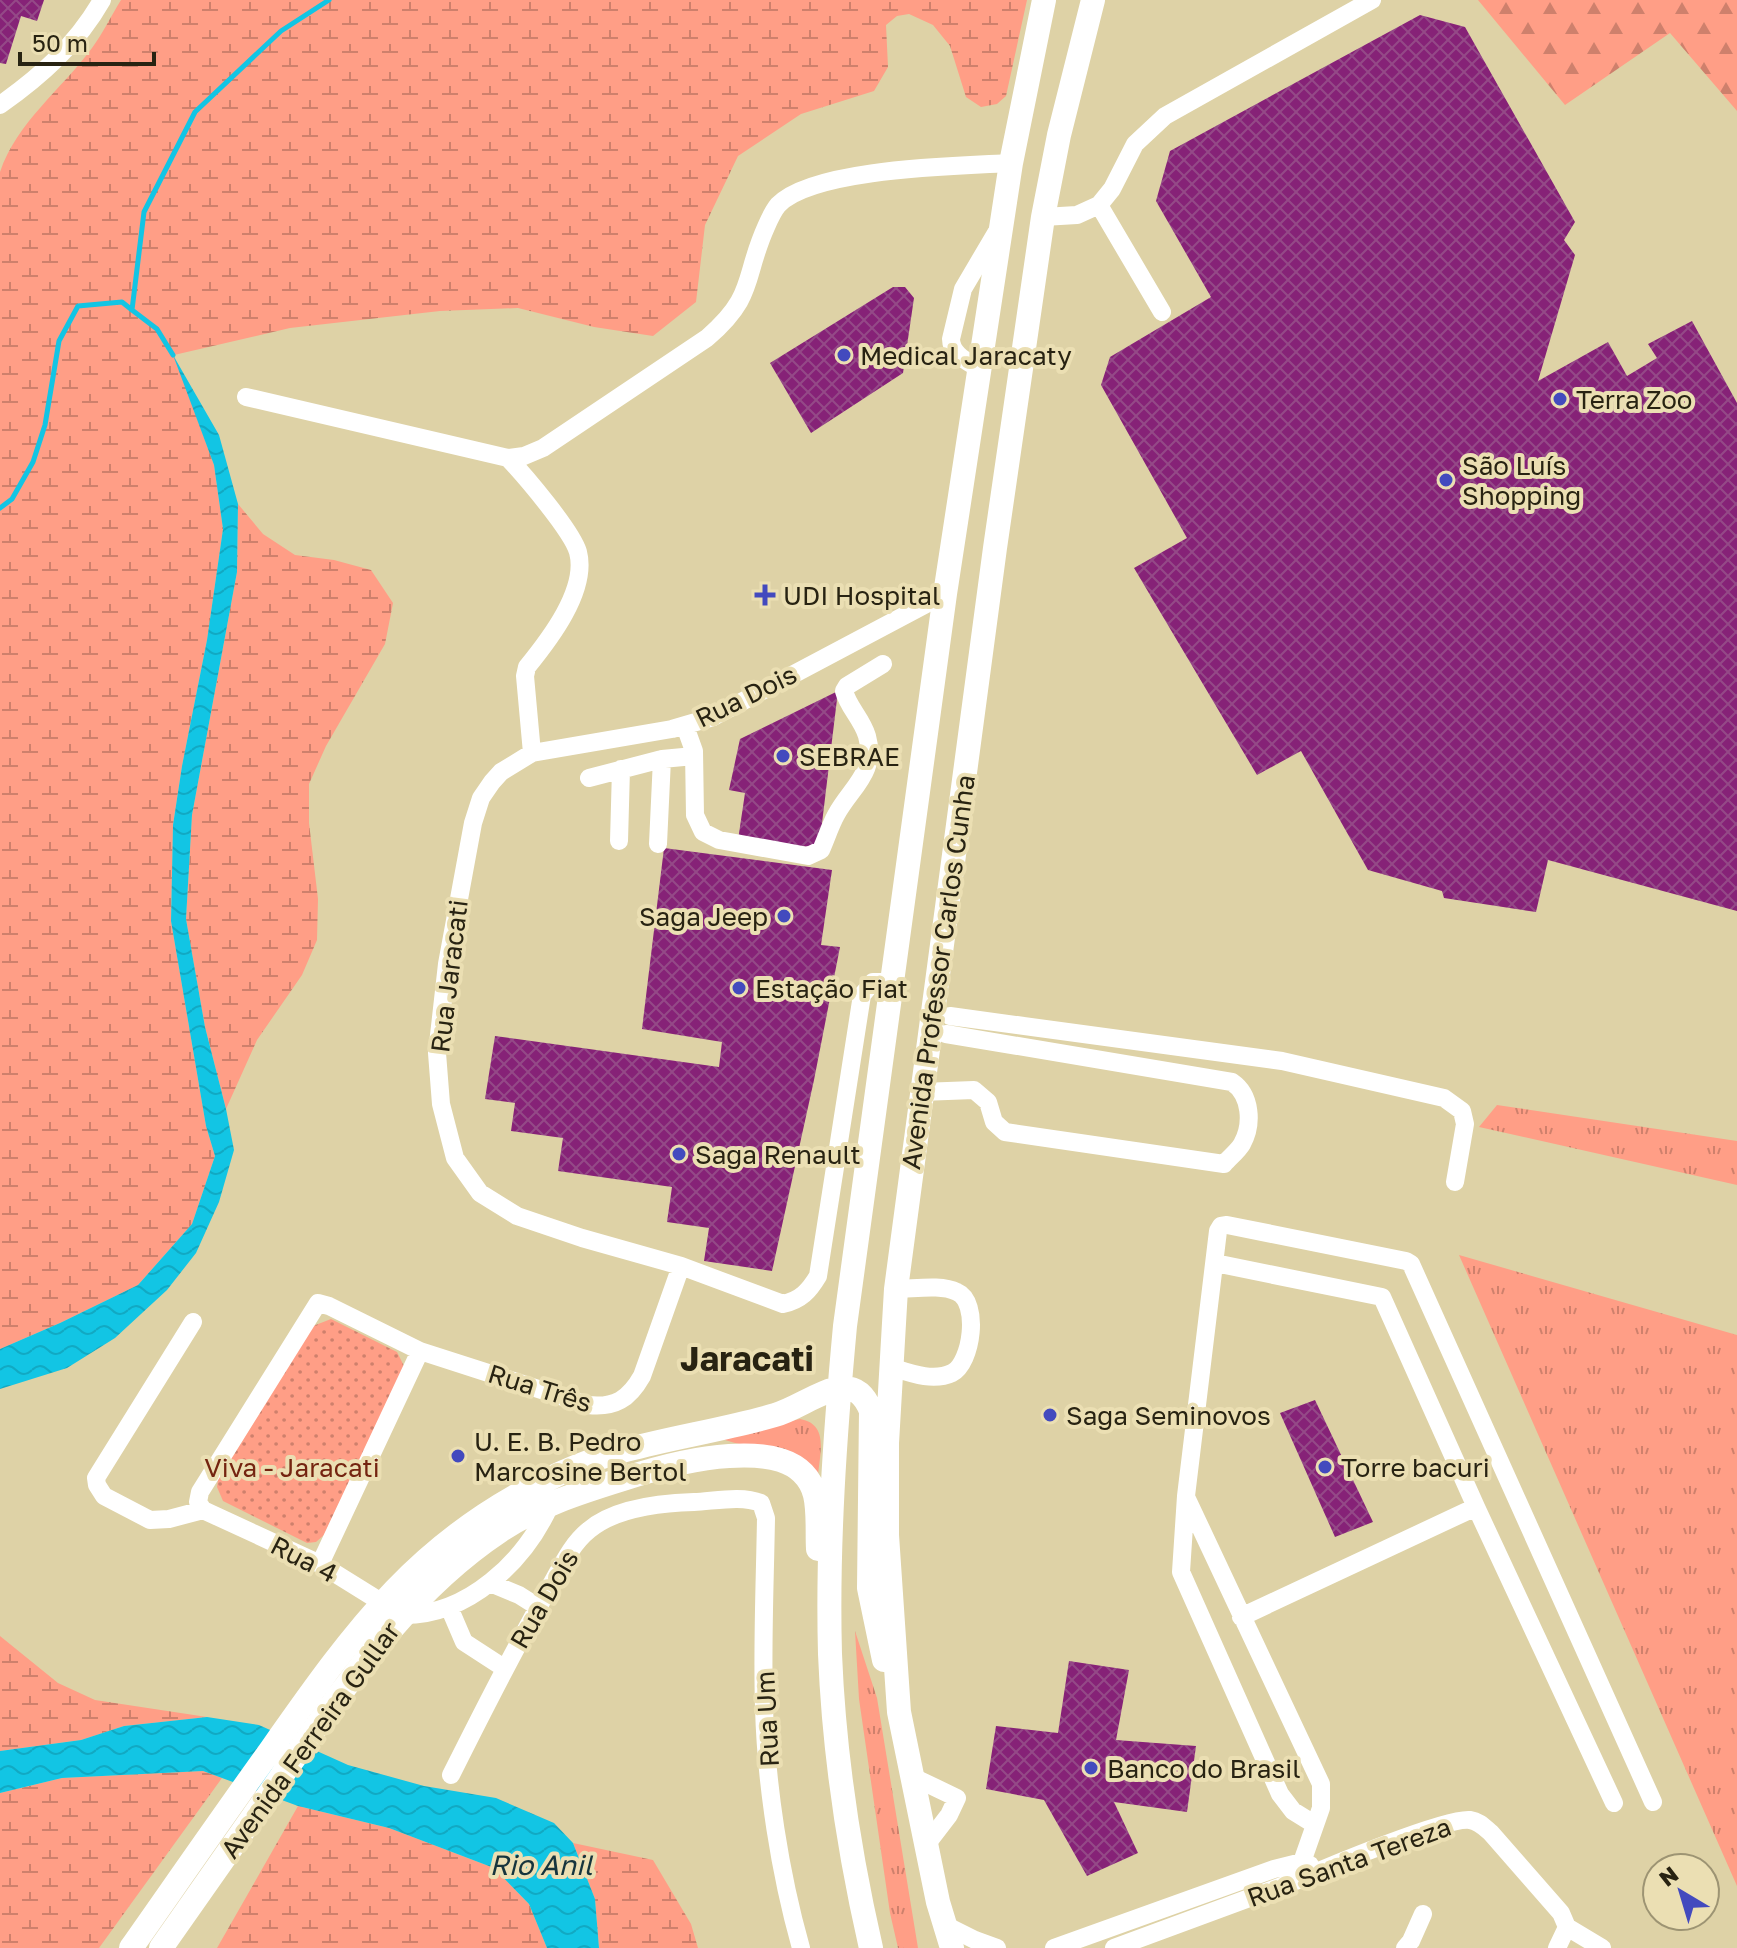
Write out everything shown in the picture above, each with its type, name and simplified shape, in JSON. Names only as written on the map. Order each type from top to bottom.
[{"type":"main road","name":"Avenida Professor Carlos Cunha","points":[[871,1948],[857,1887],[835,1723],[829,1597],[839,1387],[945,594],[1011,163],[1044,0]]},
{"type":"main road","name":"Avenida Professor Carlos Cunha","points":[[949,1936],[926,1845],[899,1712],[887,1535],[887,1443],[896,1289],[1043,217],[1059,135],[1093,0]]},
{"type":"main road","points":[[786,1412],[819,1382],[845,1326]]},
{"type":"main road","points":[[839,1387],[860,1391],[871,1411],[869,1588],[878,1639],[899,1712]]},
{"type":"main road","name":"Avenida Ferreira Gullar","points":[[131,1948],[216,1848],[334,1680],[381,1602],[404,1578],[464,1528],[527,1489],[562,1472],[645,1445],[786,1412],[839,1387]]},
{"type":"main road","name":"Avenida Ferreira Gullar","points":[[334,1680],[402,1615],[502,1529],[580,1492],[649,1470],[704,1458],[750,1455],[787,1462],[806,1477],[815,1497],[818,1567],[829,1597]]},
{"type":"main road","name":"Avenida Ferreira Gullar","points":[[161,1948],[216,1848]]},
{"type":"street","points":[[0,105],[28,86],[66,50],[102,0]]},
{"type":"street","points":[[1043,217],[1077,215],[1099,205],[1112,189],[1135,144],[1165,116],[1372,0]]},
{"type":"street","points":[[246,397],[508,458],[524,456],[543,448],[707,338],[729,319],[742,300],[768,223],[778,205],[792,195],[829,180],[895,171],[1011,163]]},
{"type":"street","points":[[1099,205],[1162,312]]},
{"type":"street","points":[[981,370],[956,353],[951,339],[963,289],[1003,221]]},
{"type":"street","points":[[508,458],[533,486],[578,551],[579,569],[562,621],[527,667],[525,676],[532,753]]},
{"type":"street","name":"Rua Dois","points":[[532,753],[685,726],[713,717],[945,594]]},
{"type":"street","points":[[685,726],[694,756],[695,815],[703,832],[719,840],[808,856],[821,850],[837,814],[863,779],[867,766],[866,731],[844,691],[847,686],[883,664]]},
{"type":"street","name":"Rua Jaracati","points":[[532,753],[501,772],[481,798],[465,859],[447,964],[437,1053],[441,1104],[455,1158],[480,1193],[517,1216],[681,1266],[783,1304],[794,1302],[810,1289],[818,1276],[835,1166]]},
{"type":"street","points":[[589,778],[662,759],[694,756]]},
{"type":"street","points":[[658,844],[662,759]]},
{"type":"street","points":[[619,841],[621,769]]},
{"type":"street","points":[[866,1169],[835,1166],[862,995],[873,982],[892,982]]},
{"type":"street","points":[[921,1092],[974,1090],[988,1102],[994,1122],[1005,1132],[1224,1164],[1243,1143],[1249,1107],[1246,1095],[1232,1082],[948,1025],[1282,1061],[1444,1098],[1462,1111],[1465,1124],[1455,1182]]},
{"type":"street","points":[[1313,1827],[1293,1811],[1280,1794],[1183,1579],[1181,1565],[1186,1496],[1218,1231],[1221,1226],[1227,1225],[1410,1263],[1653,1802]]},
{"type":"street","points":[[1215,1263],[1382,1297],[1614,1803]]},
{"type":"street","name":"Rua Três","points":[[203,1510],[198,1502],[200,1492],[314,1307],[322,1303],[420,1351],[588,1405],[612,1406],[629,1395],[642,1376],[681,1266]]},
{"type":"street","points":[[891,1367],[927,1376],[951,1373],[965,1356],[971,1319],[970,1304],[960,1293],[950,1289],[896,1289]]},
{"type":"street","points":[[193,1322],[96,1478],[104,1496],[150,1520],[169,1519],[203,1510]]},
{"type":"street","points":[[320,1564],[420,1351]]},
{"type":"street","points":[[1186,1496],[1321,1784],[1321,1808],[1302,1862],[1320,1869]]},
{"type":"street","name":"Rua Dois","points":[[451,1775],[504,1668],[576,1542],[597,1524],[624,1513],[680,1502],[747,1500]]},
{"type":"street","name":"Rua Um","points":[[747,1500],[761,1503],[765,1510],[764,1707],[768,1764],[789,1906],[801,1948]]},
{"type":"street","points":[[402,1615],[417,1615],[449,1607],[490,1583],[531,1540],[550,1505]]},
{"type":"street","points":[[1241,1617],[1476,1507]]},
{"type":"street","name":"Rua 4","points":[[203,1510],[320,1564],[402,1615]]},
{"type":"street","points":[[490,1583],[538,1607]]},
{"type":"street","points":[[449,1607],[464,1642],[504,1668]]},
{"type":"street","points":[[911,1776],[957,1798],[949,1815],[926,1845]]},
{"type":"street","name":"Rua Santa Tereza","points":[[1114,1948],[1320,1869],[1445,1825],[1471,1820],[1491,1833],[1561,1913],[1567,1927]]},
{"type":"street","name":"Rua Santa Tereza","points":[[1054,1948],[1078,1945],[1274,1869],[1302,1862]]},
{"type":"street","points":[[1405,1948],[1423,1914]]},
{"type":"street","points":[[1557,1948],[1567,1927],[1602,1948]]},
{"type":"street","points":[[949,1936],[975,1940],[997,1948]]},
{"type":"green space","points":[[121,0],[1027,0],[1006,96],[997,104],[981,107],[966,97],[950,46],[933,25],[909,14],[897,16],[886,25],[888,67],[874,91],[801,114],[738,156],[705,225],[696,302],[653,336],[594,327],[518,308],[440,311],[290,328],[174,355],[214,465],[223,529],[207,640],[173,825],[171,921],[206,1126],[215,1156],[192,1224],[138,1285],[0,1349],[0,172],[17,137],[92,48]]},
{"type":"green space","points":[[1478,0],[1737,0],[1737,111],[1670,33],[1565,105]]},
{"type":"green space","points":[[238,504],[263,534],[295,555],[334,560],[371,570],[393,603],[385,644],[326,746],[309,784],[309,823],[318,899],[317,940],[302,975],[257,1040],[226,1109],[205,1027],[186,919],[192,815],[237,572]]},
{"type":"green space","points":[[1497,1105],[1737,1141],[1737,1185],[1479,1127]]},
{"type":"green space","points":[[1459,1255],[1737,1335],[1737,1886]]},
{"type":"green space","name":"Viva - Jaracati","points":[[331,1319],[397,1352],[404,1366],[324,1535],[316,1542],[307,1543],[223,1501],[217,1487],[218,1480],[313,1326]]},
{"type":"green space","points":[[800,1419],[809,1422],[819,1433],[818,1475],[794,1453],[722,1439],[731,1435]]},
{"type":"green space","points":[[855,1631],[877,1698],[918,1948],[898,1948],[890,1913],[859,1699]]},
{"type":"green space","points":[[0,1636],[58,1683],[95,1700],[207,1717],[124,1726],[81,1740],[0,1751]]},
{"type":"green space","points":[[203,1771],[222,1778],[99,1948],[0,1948],[0,1793],[62,1778]]},
{"type":"green space","points":[[298,1806],[389,1828],[494,1868],[529,1904],[547,1948],[217,1948]]},
{"type":"green space","points":[[573,1843],[653,1860],[691,1924],[698,1948],[599,1948],[595,1899]]},
{"type":"water","points":[[173,355],[219,435],[238,504],[237,572],[192,815],[186,919],[205,1027],[234,1150],[219,1202],[196,1253],[167,1290],[115,1338],[67,1368],[0,1389],[0,1349],[138,1285],[192,1224],[215,1156],[206,1126],[171,921],[173,825],[207,640],[223,529],[214,465]]},
{"type":"water","name":"Rio Anil","points":[[207,1717],[259,1725],[348,1765],[424,1786],[496,1798],[554,1823],[573,1843],[595,1899],[599,1948],[547,1948],[529,1904],[494,1868],[389,1828],[298,1806],[203,1771],[62,1778],[0,1793],[0,1751],[81,1740],[124,1726]]},
{"type":"building","points":[[0,0],[44,0],[37,21],[21,16],[6,64],[0,63]]},
{"type":"building","name":"São Luís Shopping","points":[[1420,15],[1465,27],[1575,222],[1564,240],[1575,255],[1538,381],[1608,342],[1627,376],[1657,358],[1648,344],[1692,321],[1737,403],[1737,911],[1548,860],[1536,912],[1444,898],[1442,891],[1368,870],[1301,751],[1257,775],[1134,568],[1187,538],[1101,385],[1110,357],[1211,297],[1156,201],[1170,151]]},
{"type":"building","name":"Medical Jaracaty","points":[[893,287],[905,287],[914,298],[903,373],[811,433],[770,363]]},
{"type":"building","name":"SEBRAE","points":[[838,691],[819,848],[738,840],[745,793],[729,790],[740,739]]},
{"type":"building","points":[[664,848],[832,870],[821,945],[840,947],[772,1271],[704,1261],[709,1228],[667,1222],[672,1187],[558,1171],[563,1138],[511,1131],[515,1103],[485,1099],[495,1036],[719,1067],[722,1042],[642,1029]]},
{"type":"building","name":"Torre bacuri","points":[[1315,1400],[1373,1522],[1335,1537],[1280,1413]]},
{"type":"building","name":"Banco do Brasil","points":[[1069,1661],[1129,1670],[1116,1740],[1196,1746],[1187,1812],[1114,1802],[1138,1853],[1087,1876],[1044,1800],[986,1789],[996,1726],[1058,1733]]},
{"type":"waterway","points":[[173,355],[157,329],[132,310],[144,212],[195,112],[281,31],[329,0]]},
{"type":"waterway","points":[[0,508],[12,499],[33,462],[45,425],[59,341],[78,306],[122,302],[132,310]]},
{"type":"place","name":"Medical Jaracaty","points":[[844,355]]},
{"type":"place","name":"Terra Zoo","points":[[1560,399]]},
{"type":"place","name":"São Luís Shopping","points":[[1446,480]]},
{"type":"place","name":"UDI Hospital","points":[[765,595]]},
{"type":"place","name":"SEBRAE","points":[[783,756]]},
{"type":"place","name":"Saga Jeep","points":[[784,916]]},
{"type":"place","name":"Estação Fiat","points":[[739,988]]},
{"type":"place","name":"Saga Renault","points":[[679,1154]]},
{"type":"place","name":"Saga Seminovos","points":[[1050,1415]]},
{"type":"place","name":"U. E. B. Pedro Marcosine Bertol","points":[[458,1456]]},
{"type":"place","name":"Torre bacuri","points":[[1325,1467]]},
{"type":"place","name":"Banco do Brasil","points":[[1091,1768]]},
{"type":"district","name":"Jaracati","points":[[747,1358]]}]
